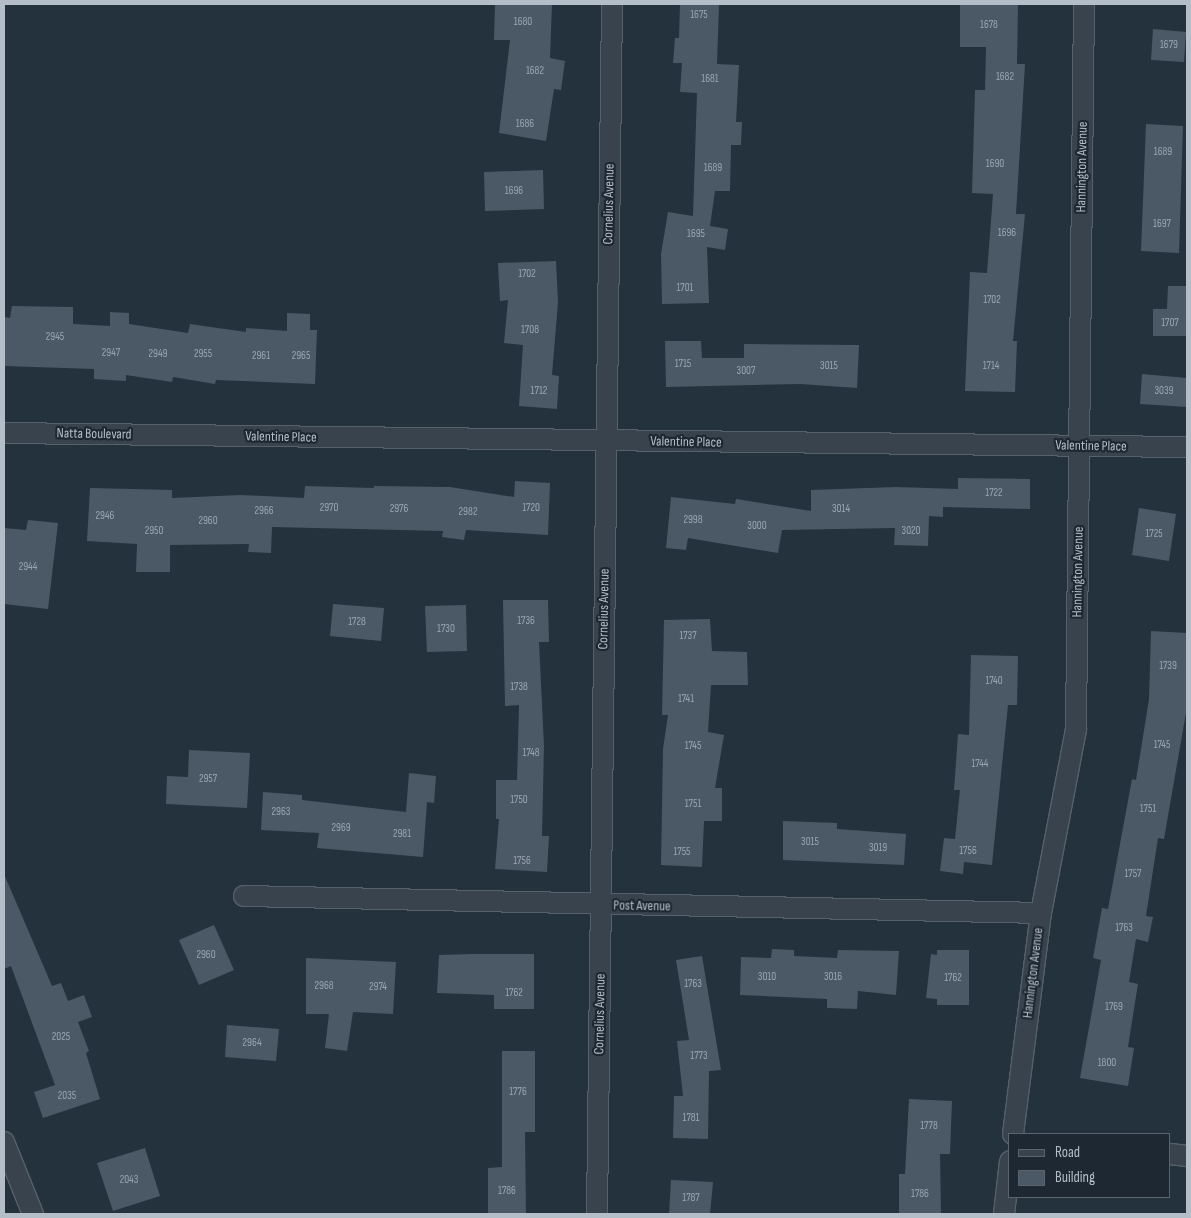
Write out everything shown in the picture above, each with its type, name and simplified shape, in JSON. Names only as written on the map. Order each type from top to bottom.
[{"type":"street","name":"Cornelius Avenue","points":[[597,1214],[612,4]]},
{"type":"street","name":"Hannington Avenue","points":[[1013,1133],[1041,913],[1076,729],[1084,4]]},
{"type":"street","name":"Natta Boulevard","points":[[4,433],[185,435]]},
{"type":"street","name":"Valentine Place","points":[[185,435],[1187,447]]},
{"type":"street","name":"Post Avenue","points":[[244,896],[1041,913]]},
{"type":"street","points":[[4,1142],[33,1214]]},
{"type":"street","points":[[1171,1154],[1187,1156]]},
{"type":"street","points":[[1004,1214],[1008,1179]]},
{"type":"building","points":[[495,4],[552,4],[550,58],[565,61],[561,90],[554,89],[546,141],[499,133],[510,40],[494,40]]},
{"type":"building","points":[[680,4],[719,4],[717,64],[739,65],[736,122],[742,122],[741,145],[731,145],[730,191],[715,191],[710,226],[728,229],[725,250],[707,247],[709,303],[662,304],[661,254],[668,212],[693,216],[697,93],[680,92],[682,63],[673,63],[675,38],[679,38]]},
{"type":"building","points":[[960,4],[1018,4],[1017,64],[1025,64],[1016,214],[1025,214],[1013,341],[1017,341],[1015,392],[965,391],[970,272],[987,273],[993,194],[972,193],[975,90],[985,90],[986,47],[960,47]]},
{"type":"building","points":[[1153,29],[1186,32],[1184,62],[1151,60]]},
{"type":"building","points":[[1146,124],[1183,126],[1179,253],[1141,251]]},
{"type":"building","points":[[543,170],[544,209],[485,211],[484,172]]},
{"type":"building","points":[[556,261],[558,302],[552,375],[559,376],[557,409],[519,406],[523,345],[504,343],[508,300],[500,301],[498,263]]},
{"type":"building","points":[[1168,286],[1187,286],[1187,336],[1153,336],[1153,309],[1167,309]]},
{"type":"building","points":[[12,306],[73,307],[73,324],[110,326],[110,312],[129,313],[129,324],[188,333],[190,324],[246,332],[246,328],[287,331],[287,313],[310,314],[310,330],[317,330],[315,384],[216,380],[215,384],[173,377],[172,382],[126,375],[126,381],[94,379],[94,369],[4,366],[4,317],[10,318]]},
{"type":"building","points":[[665,341],[701,341],[702,358],[744,358],[744,344],[859,345],[857,388],[800,384],[666,387]]},
{"type":"building","points":[[1142,374],[1187,378],[1187,407],[1140,404]]},
{"type":"building","points":[[958,478],[1030,479],[1030,509],[943,507],[943,517],[929,516],[928,546],[894,545],[895,528],[782,530],[778,553],[688,538],[686,550],[666,548],[671,497],[735,504],[736,499],[811,511],[811,490],[896,487],[958,489]]},
{"type":"building","points":[[515,481],[550,483],[548,535],[466,530],[464,540],[442,537],[443,531],[272,527],[271,553],[248,552],[249,544],[170,545],[170,572],[136,572],[137,544],[87,541],[90,488],[172,490],[172,498],[241,495],[304,498],[305,486],[374,488],[374,486],[450,487],[514,497]]},
{"type":"building","points":[[1139,508],[1176,514],[1169,561],[1132,555]]},
{"type":"building","points":[[28,520],[58,523],[48,609],[4,604],[4,528],[26,530]]},
{"type":"building","points":[[503,600],[548,600],[549,642],[539,642],[544,746],[542,836],[549,836],[547,872],[495,869],[499,819],[496,819],[496,780],[517,780],[519,705],[505,706]]},
{"type":"building","points":[[333,604],[384,608],[381,641],[330,636]]},
{"type":"building","points":[[466,605],[467,651],[427,652],[425,606]]},
{"type":"building","points":[[710,619],[712,651],[747,652],[748,685],[711,685],[708,732],[724,735],[715,788],[722,788],[722,821],[704,821],[702,867],[661,865],[663,749],[668,715],[662,715],[664,620]]},
{"type":"building","points":[[1151,631],[1187,633],[1187,707],[1164,839],[1158,838],[1146,916],[1153,917],[1148,942],[1136,939],[1129,982],[1138,984],[1128,1047],[1134,1048],[1128,1086],[1080,1078],[1101,960],[1093,958],[1102,908],[1108,909],[1132,779],[1136,780],[1149,699]]},
{"type":"building","points":[[971,655],[1018,656],[1017,705],[1008,705],[992,865],[964,862],[963,874],[940,871],[944,838],[955,839],[960,790],[954,790],[958,734],[969,735]]},
{"type":"building","points":[[189,750],[250,753],[247,808],[166,804],[167,776],[188,777]]},
{"type":"building","points":[[409,773],[436,776],[434,803],[427,802],[423,857],[317,848],[319,833],[261,830],[263,792],[302,795],[302,800],[406,812]]},
{"type":"building","points":[[783,821],[837,823],[837,829],[906,834],[904,865],[783,860]]},
{"type":"building","points":[[4,874],[52,986],[61,983],[68,1001],[84,995],[92,1017],[78,1022],[89,1051],[86,1053],[100,1099],[43,1118],[34,1092],[55,1085],[11,966],[4,969]]},
{"type":"building","points":[[214,925],[234,970],[199,985],[179,940]]},
{"type":"building","points":[[772,949],[794,950],[794,956],[837,958],[838,950],[899,951],[896,995],[858,991],[857,1009],[827,1008],[827,999],[740,995],[741,957],[771,958]]},
{"type":"building","points":[[937,950],[969,950],[969,1005],[937,1005],[937,999],[926,998],[931,954],[937,955]]},
{"type":"building","points":[[534,954],[534,1009],[494,1009],[494,995],[437,993],[439,955]]},
{"type":"building","points":[[702,956],[721,1070],[709,1071],[708,1139],[673,1138],[674,1096],[683,1096],[677,1041],[689,1040],[676,960]]},
{"type":"building","points":[[306,958],[396,962],[393,1014],[353,1012],[347,1051],[325,1048],[329,1014],[306,1014]]},
{"type":"building","points":[[227,1025],[279,1029],[276,1061],[225,1057]]},
{"type":"building","points":[[502,1051],[535,1051],[535,1132],[525,1132],[526,1214],[488,1214],[488,1168],[502,1167]]},
{"type":"building","points":[[909,1099],[952,1101],[950,1154],[940,1154],[941,1214],[899,1214],[899,1174],[905,1174]]},
{"type":"building","points":[[145,1148],[160,1196],[113,1211],[97,1163]]},
{"type":"building","points":[[671,1180],[713,1182],[710,1214],[669,1214]]}]
